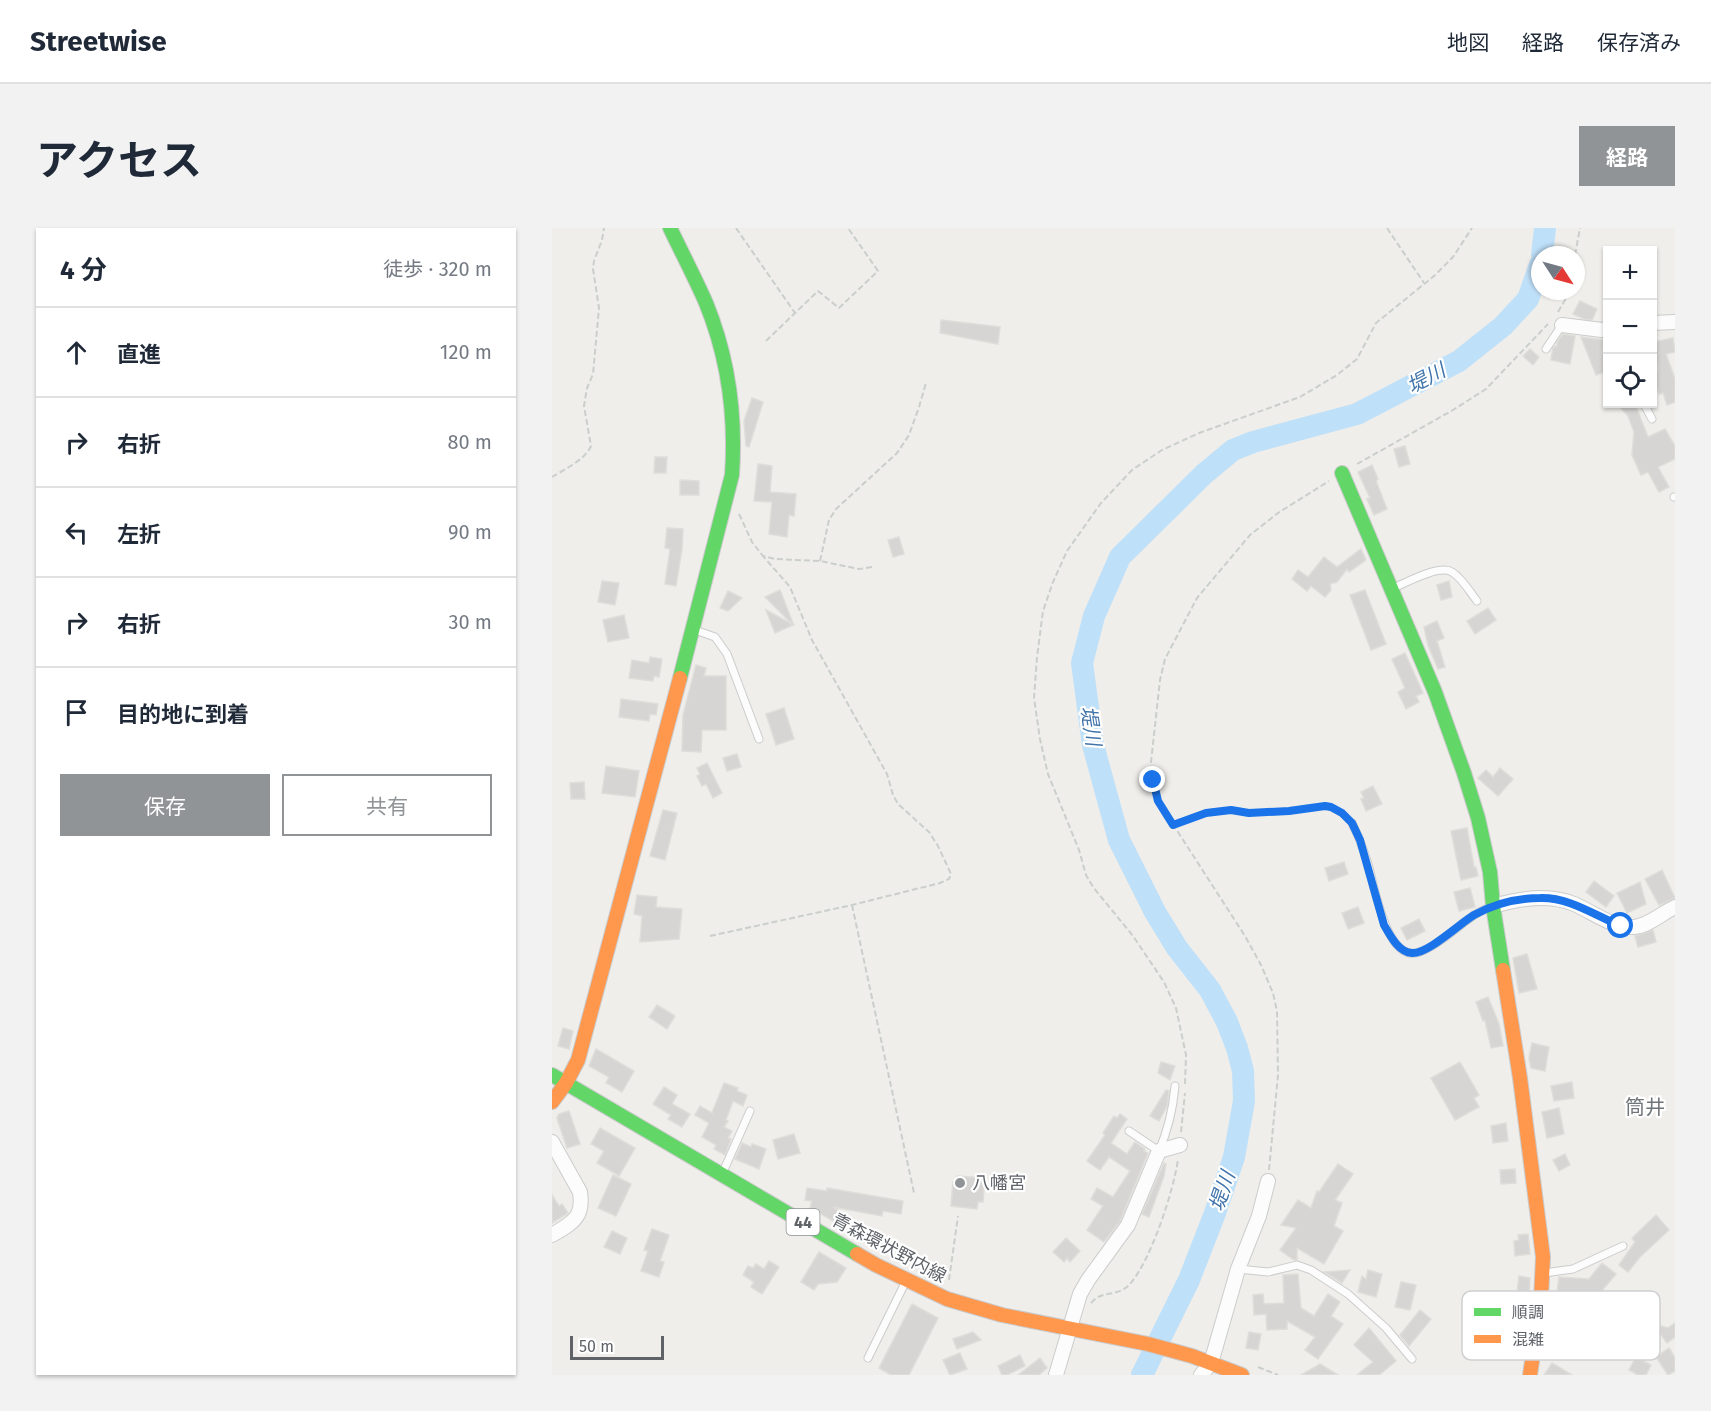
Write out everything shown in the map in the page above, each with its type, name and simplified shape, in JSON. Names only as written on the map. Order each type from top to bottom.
[{"type":"street","points":[[552,1102],[566,1083],[578,1060],[732,475],[734,446],[729,388],[719,342],[706,304],[670,228]]},
{"type":"street","points":[[1556,321],[1603,330]]},
{"type":"street","points":[[1657,323],[1675,322]]},
{"type":"street","points":[[1342,473],[1435,692],[1478,818],[1490,872],[1493,906],[1536,1196],[1543,1257],[1541,1291]]},
{"type":"street","points":[[1493,906],[1511,901],[1539,898],[1558,899],[1621,926],[1635,927],[1675,907]]},
{"type":"street","name":"青森環状野内線","points":[[552,1076],[876,1265],[947,1299],[1002,1315],[1148,1344],[1192,1356],[1242,1375]]},
{"type":"street","points":[[552,1142],[580,1192],[581,1201],[575,1219],[552,1235]]},
{"type":"street","points":[[1056,1375],[1075,1306],[1089,1280],[1128,1225],[1159,1151],[1180,1145]]},
{"type":"street","points":[[1201,1375],[1211,1363],[1238,1269],[1258,1216],[1268,1181]]},
{"type":"street","points":[[1530,1375],[1532,1360]]},
{"type":"lane","points":[[1546,348],[1556,321]]},
{"type":"lane","points":[[1646,408],[1652,419]]},
{"type":"lane","points":[[1391,589],[1438,569],[1450,570],[1477,601]]},
{"type":"lane","points":[[693,629],[715,637],[727,654],[759,739]]},
{"type":"lane","points":[[1352,823],[1368,862],[1384,925],[1391,938],[1407,952],[1414,953],[1423,950],[1472,916],[1493,906]]},
{"type":"lane","points":[[1129,1131],[1159,1151],[1166,1135],[1173,1107],[1175,1086]]},
{"type":"lane","points":[[722,1175],[750,1111]]},
{"type":"lane","points":[[1542,1274],[1573,1269],[1623,1246]]},
{"type":"lane","points":[[1238,1269],[1268,1272],[1297,1265],[1311,1270],[1348,1294],[1386,1328],[1412,1359]]},
{"type":"lane","points":[[867,1358],[906,1280]]},
{"type":"path","points":[[552,477],[589,452],[591,446],[584,406],[587,388],[593,374],[599,308],[593,269],[604,228]]},
{"type":"path","points":[[736,228],[795,313]]},
{"type":"path","points":[[766,341],[818,291],[839,308],[879,271],[848,228]]},
{"type":"path","points":[[1387,228],[1424,282]]},
{"type":"path","points":[[1075,1306],[1087,1307],[1097,1297],[1118,1293],[1128,1286],[1143,1263],[1160,1224],[1175,1178],[1185,1098],[1185,1055],[1176,1008],[1164,982],[1133,936],[1089,881],[1048,774],[1034,698],[1043,611],[1053,582],[1067,551],[1101,503],[1132,470],[1162,450],[1199,433],[1300,397],[1336,375],[1357,359],[1376,322],[1434,276],[1453,257],[1472,228]]},
{"type":"path","points":[[1577,246],[1580,228]]},
{"type":"path","points":[[1268,1181],[1278,1075],[1277,1011],[1273,993],[1245,936],[1158,801],[1151,762],[1160,681],[1165,658],[1197,598],[1250,535],[1278,513],[1342,473],[1486,389],[1556,321],[1566,300]]},
{"type":"path","points":[[819,561],[829,520],[836,509],[897,453],[909,435],[926,383]]},
{"type":"path","points":[[710,936],[940,883],[949,879],[951,874],[929,832],[898,804],[887,774],[812,640],[790,586],[752,542],[738,513],[727,501]]},
{"type":"path","points":[[763,556],[775,559],[819,561],[859,569],[872,567]]},
{"type":"path","points":[[1173,825],[1206,813],[1231,810],[1249,813],[1289,811],[1325,806],[1342,813],[1352,823]]},
{"type":"path","points":[[852,904],[914,1193]]},
{"type":"path","points":[[948,1283],[958,1216]]},
{"type":"building","points":[[1580,301],[1597,309],[1592,320],[1573,314]]},
{"type":"building","points":[[941,320],[1000,327],[998,344],[940,333]]},
{"type":"building","points":[[1563,334],[1575,336],[1570,364],[1551,360],[1553,348],[1557,346]]},
{"type":"building","points":[[1581,337],[1603,340],[1603,373],[1596,375]]},
{"type":"building","points":[[1673,338],[1675,352],[1666,354],[1675,379],[1675,402],[1667,405],[1663,393],[1659,394],[1657,389],[1657,341]]},
{"type":"building","points":[[1530,349],[1539,357],[1533,365],[1523,356]]},
{"type":"building","points":[[752,398],[763,402],[749,447],[746,446],[744,421]]},
{"type":"building","points":[[1621,408],[1637,408],[1648,437],[1665,429],[1675,446],[1675,459],[1658,467],[1669,487],[1659,492],[1648,472],[1641,475],[1632,455],[1634,432],[1628,416]]},
{"type":"building","points":[[1405,446],[1410,464],[1399,467],[1394,449]]},
{"type":"building","points":[[655,457],[667,457],[666,473],[654,473]]},
{"type":"building","points":[[758,464],[772,466],[770,492],[796,494],[794,516],[789,515],[787,537],[769,534],[772,502],[754,501]]},
{"type":"building","points":[[1372,465],[1387,509],[1374,515],[1367,499],[1370,498],[1358,472]]},
{"type":"building","points":[[680,480],[699,481],[699,495],[680,495]]},
{"type":"building","points":[[667,528],[683,529],[676,586],[665,584],[670,549],[665,548]]},
{"type":"building","points":[[899,537],[904,554],[893,557],[888,540]]},
{"type":"building","points":[[1361,549],[1366,560],[1349,572],[1347,569],[1337,582],[1330,584],[1331,590],[1325,597],[1311,586],[1307,591],[1292,579],[1298,570],[1308,577],[1324,557],[1337,567]]},
{"type":"building","points":[[602,581],[619,583],[615,605],[598,602]]},
{"type":"building","points":[[1449,581],[1452,597],[1441,600],[1437,585]]},
{"type":"building","points":[[780,590],[794,626],[775,633],[766,610],[792,624],[765,597]]},
{"type":"building","points":[[1365,590],[1386,644],[1371,650],[1350,595]]},
{"type":"building","points":[[728,591],[742,598],[728,611],[720,608]]},
{"type":"building","points":[[1488,608],[1496,620],[1475,634],[1467,621]]},
{"type":"building","points":[[624,615],[629,638],[608,642],[603,620]]},
{"type":"building","points":[[1437,621],[1444,638],[1437,641],[1445,667],[1438,669],[1428,645],[1424,627]]},
{"type":"building","points":[[1405,653],[1423,693],[1416,696],[1419,702],[1406,709],[1398,692],[1405,688],[1392,659]]},
{"type":"building","points":[[650,657],[662,659],[659,677],[654,676],[653,681],[629,678],[632,660],[649,663]]},
{"type":"building","points":[[696,665],[706,668],[704,676],[726,676],[726,730],[702,730],[701,752],[682,751],[683,715]]},
{"type":"building","points":[[621,699],[658,704],[656,715],[650,714],[649,721],[619,717]]},
{"type":"building","points":[[784,708],[794,739],[776,745],[766,714]]},
{"type":"building","points":[[737,754],[741,767],[727,771],[723,758]]},
{"type":"building","points":[[707,763],[722,793],[713,798],[706,784],[702,786],[697,776],[700,774],[697,768]]},
{"type":"building","points":[[606,766],[639,771],[635,797],[602,793]]},
{"type":"building","points":[[1500,768],[1513,779],[1498,796],[1478,778],[1486,770],[1493,777]]},
{"type":"building","points":[[584,782],[585,799],[571,799],[570,783]]},
{"type":"building","points":[[1373,786],[1382,804],[1366,811],[1361,792]]},
{"type":"building","points":[[663,810],[677,813],[665,860],[650,856]]},
{"type":"building","points":[[1467,828],[1474,867],[1476,867],[1478,876],[1461,880],[1451,831]]},
{"type":"building","points":[[1344,862],[1348,874],[1329,881],[1325,868]]},
{"type":"building","points":[[1662,870],[1675,898],[1659,905],[1645,879]]},
{"type":"building","points":[[1594,881],[1614,896],[1606,907],[1586,892]]},
{"type":"building","points":[[1640,882],[1646,904],[1627,913],[1617,893]]},
{"type":"building","points":[[1470,888],[1475,907],[1459,911],[1454,892]]},
{"type":"building","points":[[637,895],[657,897],[656,907],[682,909],[679,939],[640,942],[642,916],[634,914]]},
{"type":"building","points":[[1358,907],[1364,923],[1348,929],[1342,913]]},
{"type":"building","points":[[1419,919],[1425,931],[1407,940],[1401,928]]},
{"type":"building","points":[[1653,930],[1656,942],[1638,947],[1635,936]]},
{"type":"building","points":[[1527,954],[1537,989],[1519,993],[1513,958]]},
{"type":"building","points":[[1488,997],[1499,1024],[1503,1046],[1491,1048],[1485,1020],[1483,1021],[1476,1002]]},
{"type":"building","points":[[657,1005],[675,1016],[667,1029],[649,1017]]},
{"type":"building","points":[[563,1028],[573,1031],[569,1049],[558,1046]]},
{"type":"building","points":[[1532,1043],[1549,1047],[1545,1071],[1531,1068],[1529,1058]]},
{"type":"building","points":[[596,1049],[634,1071],[622,1092],[606,1083],[609,1077],[589,1066]]},
{"type":"building","points":[[1161,1062],[1175,1066],[1170,1080],[1158,1073]]},
{"type":"building","points":[[1460,1062],[1479,1095],[1474,1098],[1479,1107],[1455,1120],[1431,1078]]},
{"type":"building","points":[[1572,1082],[1574,1098],[1554,1101],[1551,1086]]},
{"type":"building","points":[[724,1083],[738,1088],[737,1091],[747,1095],[743,1106],[733,1101],[726,1120],[728,1121],[724,1127],[732,1131],[728,1138],[731,1139],[725,1155],[714,1149],[716,1145],[702,1137],[709,1123],[695,1115],[700,1106],[712,1113]]},
{"type":"building","points":[[664,1087],[677,1095],[672,1104],[690,1114],[682,1127],[668,1119],[671,1115],[653,1104]]},
{"type":"building","points":[[1166,1090],[1169,1091],[1167,1106],[1159,1121],[1150,1116]]},
{"type":"building","points":[[1559,1108],[1564,1134],[1547,1138],[1542,1112]]},
{"type":"building","points":[[569,1111],[580,1144],[567,1148],[557,1118],[559,1114]]},
{"type":"building","points":[[1120,1114],[1127,1119],[1111,1143],[1127,1154],[1135,1142],[1148,1153],[1120,1221],[1104,1242],[1087,1230],[1103,1206],[1091,1199],[1097,1188],[1113,1197],[1130,1171],[1109,1157],[1100,1170],[1087,1161],[1105,1135],[1103,1133],[1114,1116],[1117,1118]]},
{"type":"building","points":[[1506,1123],[1508,1141],[1493,1143],[1491,1126]]},
{"type":"building","points":[[600,1128],[635,1148],[619,1176],[597,1163],[604,1151],[591,1144]]},
{"type":"building","points":[[794,1134],[800,1153],[778,1159],[773,1140]]},
{"type":"building","points":[[742,1143],[766,1149],[759,1169],[735,1159]]},
{"type":"building","points":[[1565,1154],[1570,1165],[1559,1171],[1553,1160]]},
{"type":"building","points":[[1164,1163],[1166,1164],[1164,1176],[1149,1217],[1142,1214]]},
{"type":"building","points":[[1338,1164],[1353,1174],[1335,1200],[1342,1203],[1334,1226],[1343,1231],[1324,1264],[1297,1248],[1297,1260],[1294,1260],[1280,1250],[1296,1228],[1281,1225],[1298,1200],[1311,1208],[1317,1191],[1319,1192]]},
{"type":"building","points":[[1515,1169],[1516,1183],[1501,1184],[1500,1170]]},
{"type":"building","points":[[613,1175],[631,1184],[616,1216],[598,1208]]},
{"type":"building","points":[[957,1176],[985,1178],[983,1202],[978,1202],[977,1209],[951,1206],[953,1182],[956,1183]]},
{"type":"building","points":[[807,1188],[827,1191],[827,1188],[903,1201],[901,1214],[883,1211],[882,1216],[833,1207],[848,1216],[846,1228],[810,1208],[812,1201],[805,1200]]},
{"type":"building","points":[[552,1195],[559,1206],[562,1204],[568,1213],[552,1223]]},
{"type":"building","points":[[1656,1215],[1669,1230],[1640,1257],[1628,1272],[1619,1265],[1635,1242],[1632,1238]]},
{"type":"building","points":[[652,1229],[669,1235],[660,1261],[664,1262],[659,1277],[641,1271],[648,1251],[644,1250]]},
{"type":"building","points":[[612,1231],[627,1238],[620,1254],[604,1247]]},
{"type":"building","points":[[875,1232],[886,1238],[881,1247],[870,1241]]},
{"type":"building","points":[[1528,1234],[1530,1254],[1515,1256],[1514,1241],[1519,1240],[1518,1235]]},
{"type":"building","points":[[1066,1238],[1080,1251],[1070,1262],[1067,1258],[1064,1262],[1053,1252]]},
{"type":"building","points":[[819,1252],[846,1268],[837,1282],[818,1284],[814,1290],[801,1282]]},
{"type":"building","points":[[769,1261],[779,1267],[762,1294],[751,1287],[754,1282],[743,1275],[748,1266],[753,1268],[756,1264],[764,1269]]},
{"type":"building","points":[[1602,1263],[1616,1274],[1602,1291],[1557,1291],[1559,1277],[1589,1279]]},
{"type":"building","points":[[1350,1270],[1342,1283],[1324,1272]]},
{"type":"building","points":[[1368,1270],[1382,1274],[1376,1297],[1358,1292],[1362,1276],[1366,1279]]},
{"type":"building","points":[[1298,1274],[1301,1308],[1314,1316],[1328,1294],[1340,1302],[1331,1316],[1343,1324],[1318,1359],[1305,1350],[1315,1337],[1287,1321],[1287,1329],[1267,1330],[1266,1314],[1254,1315],[1253,1295],[1263,1294],[1264,1304],[1284,1303],[1283,1275]]},
{"type":"building","points":[[1519,1276],[1530,1278],[1529,1291],[1517,1291]]},
{"type":"building","points":[[1401,1282],[1416,1285],[1410,1310],[1395,1307]]},
{"type":"building","points":[[912,1304],[938,1318],[909,1375],[891,1375],[879,1368]]},
{"type":"building","points":[[1420,1310],[1431,1319],[1409,1346],[1400,1335]]},
{"type":"building","points":[[1675,1323],[1675,1337],[1667,1343],[1660,1334],[1660,1326],[1668,1328]]},
{"type":"building","points":[[1369,1328],[1396,1361],[1379,1375],[1357,1375],[1373,1362],[1354,1345]]},
{"type":"building","points":[[973,1332],[981,1340],[957,1349],[953,1339]]},
{"type":"building","points":[[1249,1332],[1261,1334],[1258,1350],[1246,1348]]},
{"type":"building","points":[[1669,1348],[1675,1358],[1675,1371],[1668,1375],[1658,1360],[1660,1360],[1660,1354]]},
{"type":"building","points":[[960,1353],[967,1369],[950,1375],[943,1360]]},
{"type":"building","points":[[1020,1355],[1025,1366],[1007,1375],[1002,1375],[998,1366]]},
{"type":"building","points":[[1040,1358],[1047,1368],[1039,1375],[1018,1375]]},
{"type":"building","points":[[1634,1360],[1642,1360],[1651,1365],[1646,1375],[1638,1375],[1629,1370]]},
{"type":"building","points":[[1552,1363],[1572,1375],[1544,1375]]},
{"type":"building","points":[[1320,1364],[1338,1375],[1301,1375]]},
{"type":"waterway","name":"堤川","points":[[1543,246],[1545,228]]},
{"type":"waterway","name":"堤川","points":[[1142,1375],[1189,1280],[1234,1157],[1244,1101],[1243,1071],[1227,1022],[1210,990],[1177,948],[1155,912],[1119,840],[1093,745],[1082,663],[1094,616],[1120,557],[1204,474],[1233,450],[1253,442],[1357,414],[1459,361],[1503,326],[1528,299],[1531,290]]},
{"type":"traffic: fast","points":[[670,228],[714,324],[729,388],[733,431],[732,475],[680,678]]},
{"type":"traffic: fast","points":[[1342,473],[1435,692],[1464,773],[1478,818],[1490,872],[1503,970]]},
{"type":"traffic: fast","points":[[552,1075],[857,1254]]},
{"type":"traffic: slow","points":[[552,1102],[566,1083],[578,1060],[680,678]]},
{"type":"traffic: slow","points":[[1503,970],[1520,1078],[1543,1257],[1541,1291]]},
{"type":"traffic: slow","points":[[857,1254],[947,1299],[1002,1315],[1148,1344],[1192,1356],[1242,1375]]},
{"type":"traffic: slow","points":[[1530,1375],[1532,1360]]},
{"type":"place","name":"八幡宮","points":[[960,1183]]},
{"type":"district","name":"筒井","points":[[1645,1107]]},
{"type":"route","points":[[1153,780],[1158,801],[1173,825],[1206,813],[1231,810],[1249,813],[1325,806],[1342,813],[1352,823],[1360,840],[1384,925],[1391,938],[1407,952],[1414,953],[1423,950],[1472,916],[1511,901],[1539,898],[1558,899],[1621,926]]}]
